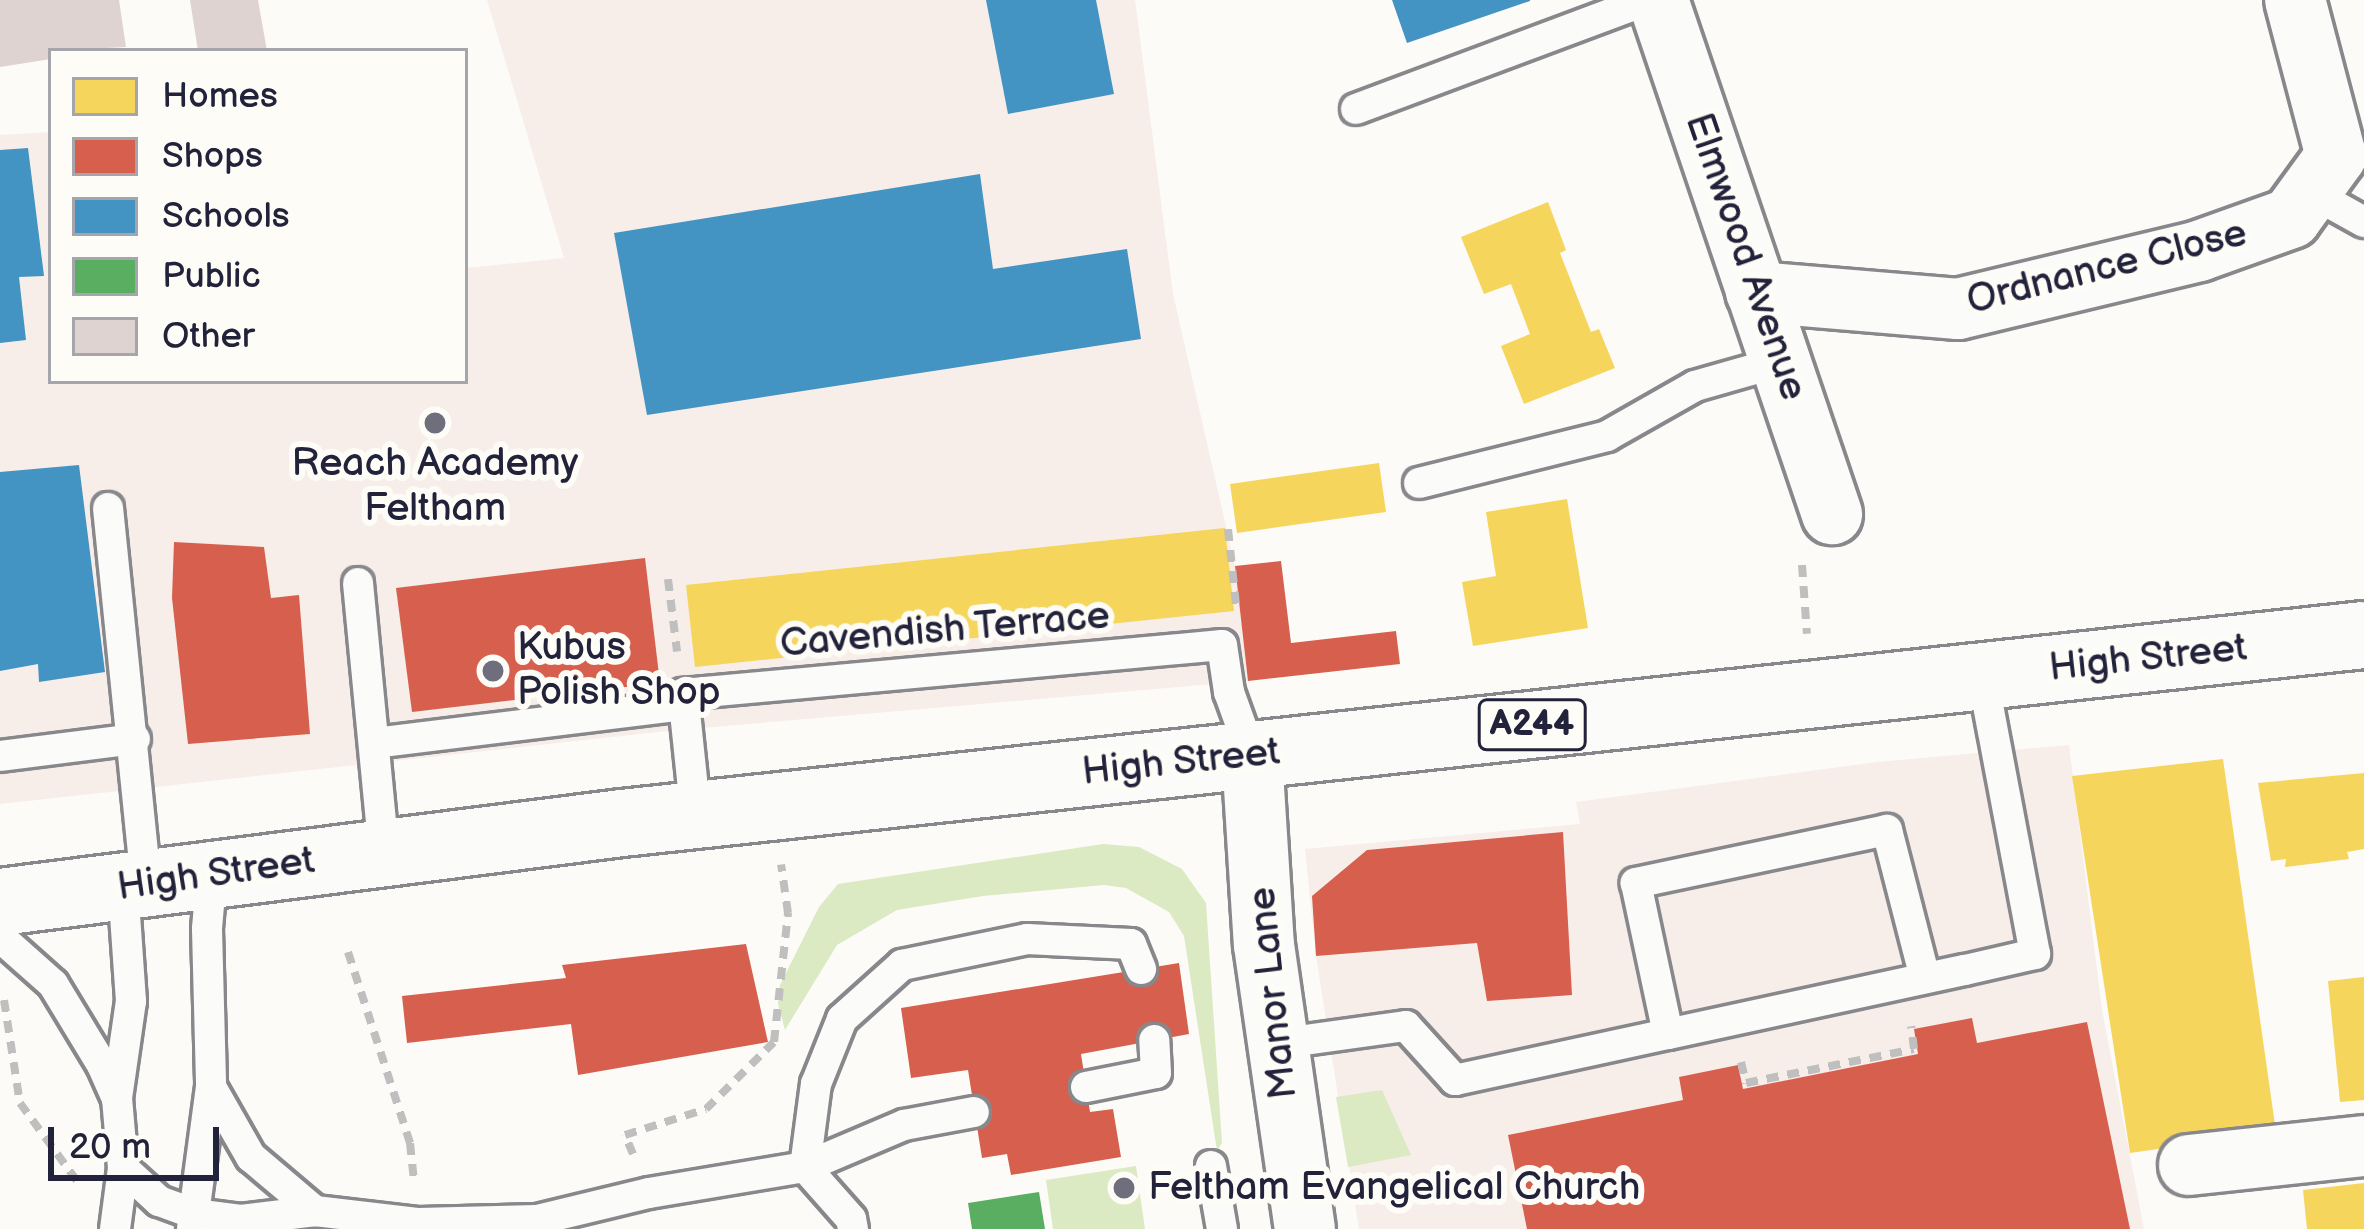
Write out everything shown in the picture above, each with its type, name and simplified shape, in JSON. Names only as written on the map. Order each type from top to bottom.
[{"type":"main road","name":"High Street","points":[[0,902],[772,807],[2364,634]]},
{"type":"street","name":"Elmwood Avenue","points":[[1658,0],[1832,514]]},
{"type":"street","name":"Ordnance Close","points":[[1756,292],[1958,309],[2199,250],[2291,218],[2336,156],[2296,0]]},
{"type":"street","name":"Manor Lane","points":[[1252,756],[1264,946],[1305,1229]]},
{"type":"street","points":[[2189,1165],[2364,1146]]},
{"type":"lane","points":[[1356,109],[1648,0]]},
{"type":"lane","points":[[2310,193],[2364,222]]},
{"type":"lane","points":[[1419,483],[1607,436],[1695,386],[1779,362]]},
{"type":"lane","points":[[108,508],[135,740],[131,1000],[117,1098],[123,1168],[116,1225]]},
{"type":"lane","points":[[358,583],[384,853]]},
{"type":"lane","name":"Cavendish Terrace","points":[[684,700],[1222,645],[1229,692],[1252,756]]},
{"type":"lane","points":[[1276,1044],[1406,1026],[1455,1080],[2036,954],[1984,678]]},
{"type":"lane","points":[[374,743],[684,700],[696,817]]},
{"type":"lane","points":[[0,757],[135,740]]},
{"type":"lane","points":[[1668,1034],[1636,883],[1887,830],[1925,978]]},
{"type":"lane","points":[[193,1222],[211,1087],[207,929],[220,872]]},
{"type":"lane","points":[[0,937],[53,984],[117,1098]]},
{"type":"lane","points":[[853,1229],[851,1219],[805,1167],[816,1084],[842,1019],[902,965],[1027,939],[1131,944],[1142,968]]},
{"type":"lane","points":[[1086,1087],[1156,1073],[1154,1040]]},
{"type":"lane","points":[[211,1087],[251,1157],[315,1211]]},
{"type":"lane","points":[[123,1168],[158,1202],[193,1222],[315,1211],[419,1223],[537,1220],[649,1193],[805,1167],[904,1125],[974,1112]]},
{"type":"lane","points":[[1211,1166],[1222,1229]]},
{"type":"path","points":[[1811,695],[1802,553],[1832,514]]},
{"type":"path","points":[[1228,529],[1237,610]]},
{"type":"path","points":[[668,579],[684,700]]},
{"type":"path","points":[[649,1193],[625,1135],[706,1109],[775,1042],[788,914],[772,807]]},
{"type":"path","points":[[348,952],[410,1143],[419,1223]]},
{"type":"path","points":[[4,986],[20,1103],[62,1166],[116,1225]]},
{"type":"path","points":[[1723,1061],[1740,1057],[1747,1083],[1823,1070],[1914,1049],[1909,1026],[1924,1023]]},
{"type":"shaded area","points":[[487,0],[1135,0],[1173,294],[1235,566],[1248,681],[667,731],[0,804],[0,135],[48,132],[48,384],[468,384],[468,268],[564,258]]},
{"type":"shaded area","points":[[2069,745],[2102,1010],[2144,1229],[1359,1229],[1316,956],[1305,849],[1580,824],[1576,802],[1877,762]]},
{"type":"green space","points":[[1103,844],[1139,847],[1182,869],[1206,903],[1222,1143],[1217,1151],[1184,936],[1169,912],[1126,888],[1104,885],[983,896],[897,910],[837,945],[785,1030],[778,1004],[780,985],[819,907],[838,884]]},
{"type":"green space","points":[[1382,1090],[1411,1155],[1348,1167],[1336,1097]]},
{"type":"green space","points":[[1136,1166],[1145,1229],[1053,1229],[1046,1180]]},
{"type":"building: Homes","points":[[1548,202],[1566,250],[1560,253],[1591,332],[1599,329],[1615,368],[1524,404],[1501,346],[1530,334],[1511,284],[1484,294],[1461,237]]},
{"type":"building: Homes","points":[[1379,463],[1386,512],[1237,533],[1230,484]]},
{"type":"building: Homes","points":[[1567,499],[1588,628],[1473,646],[1462,582],[1496,576],[1486,512]]},
{"type":"building: Homes","points":[[1225,528],[1234,611],[695,667],[686,585]]},
{"type":"building: Homes","points":[[2223,759],[2276,1132],[2130,1153],[2072,776]]},
{"type":"building: Homes","points":[[2364,773],[2364,849],[2347,852],[2349,859],[2285,867],[2286,859],[2271,861],[2258,783]]},
{"type":"building: Homes","points":[[2364,977],[2364,1100],[2340,1102],[2328,981]]},
{"type":"building: Homes","points":[[2364,1183],[2364,1229],[2307,1229],[2303,1190]]},
{"type":"building: Shops","points":[[174,542],[264,547],[271,598],[299,595],[310,734],[188,744],[172,598]]},
{"type":"building: Shops","points":[[645,558],[660,683],[412,712],[396,588]]},
{"type":"building: Shops","points":[[1281,561],[1291,643],[1396,631],[1400,664],[1248,681],[1235,566]]},
{"type":"building: Shops","points":[[1563,832],[1572,995],[1487,1001],[1477,943],[1316,956],[1312,896],[1367,850]]},
{"type":"building: Shops","points":[[746,944],[768,1042],[578,1075],[571,1024],[407,1043],[402,996],[566,978],[562,965]]},
{"type":"building: Shops","points":[[1179,963],[1189,1034],[1081,1054],[1090,1112],[1113,1109],[1121,1157],[1011,1175],[1007,1154],[982,1158],[968,1070],[911,1078],[901,1008]]},
{"type":"building: Shops","points":[[1972,1018],[1977,1043],[2087,1022],[2130,1229],[1527,1229],[1508,1135],[1683,1100],[1679,1077],[1738,1065],[1743,1089],[1918,1054],[1914,1029]]},
{"type":"building: Schools","points":[[986,0],[1096,0],[1114,94],[1008,114]]},
{"type":"building: Schools","points":[[1392,0],[1530,0],[1530,1],[1407,43]]},
{"type":"building: Schools","points":[[28,148],[44,276],[19,277],[26,340],[0,343],[0,150]]},
{"type":"building: Schools","points":[[980,174],[993,269],[1127,249],[1141,339],[647,415],[614,233]]},
{"type":"building: Schools","points":[[79,465],[105,672],[39,682],[38,664],[0,671],[0,472]]},
{"type":"building: Public","points":[[1039,1192],[1045,1229],[972,1229],[968,1203]]},
{"type":"building: Other","points":[[0,0],[119,0],[126,47],[48,48],[48,59],[0,67]]},
{"type":"building: Other","points":[[190,0],[258,0],[266,48],[198,48]]},
{"type":"place","name":"Reach Academy Feltham","points":[[435,423]]},
{"type":"place","name":"Kubus Polish Shop","points":[[493,671]]},
{"type":"place","name":"Feltham Evangelical Church","points":[[1124,1188]]}]
